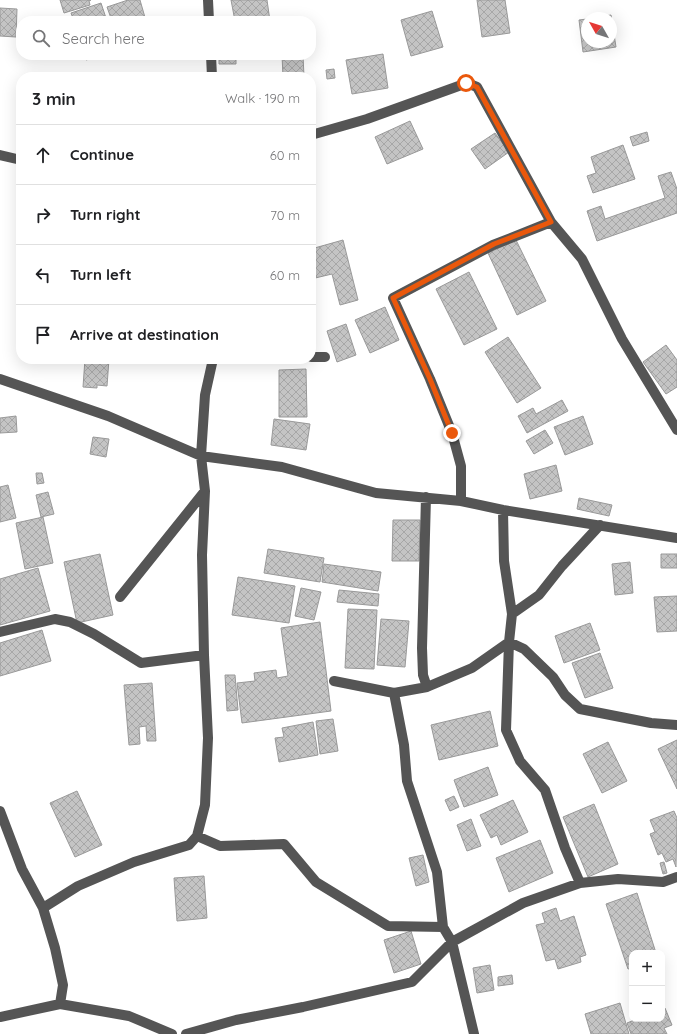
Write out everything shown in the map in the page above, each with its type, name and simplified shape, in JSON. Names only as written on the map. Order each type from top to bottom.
[{"type":"street","points":[[208,0],[209,16]]},
{"type":"street","points":[[211,60],[212,72]]},
{"type":"street","points":[[316,133],[367,119],[466,83],[477,87],[551,222],[582,259],[622,339],[677,430]]},
{"type":"street","points":[[0,155],[16,159]]},
{"type":"street","points":[[461,501],[460,466],[452,433],[430,379],[393,298],[494,244],[551,222]]},
{"type":"street","points":[[316,357],[325,357]]},
{"type":"street","points":[[43,908],[78,886],[134,862],[189,845],[197,836],[205,805],[208,738],[204,654],[202,555],[205,491],[201,456],[205,395],[212,364]]},
{"type":"street","points":[[0,379],[108,416],[201,456],[282,467],[376,493],[461,501],[503,510],[677,538]]},
{"type":"street","points":[[120,597],[205,491]]},
{"type":"street","points":[[426,497],[422,648],[423,675],[428,687]]},
{"type":"street","points":[[503,510],[504,561],[512,614],[509,642],[506,730],[520,761],[545,790],[565,848],[580,883]]},
{"type":"street","points":[[512,614],[539,595],[562,566],[600,525]]},
{"type":"street","points":[[0,632],[55,619],[70,622],[94,634],[141,663],[204,654]]},
{"type":"street","points":[[334,681],[394,693],[428,687],[472,668],[509,642]]},
{"type":"street","points":[[509,642],[524,649],[553,677],[565,695],[580,708],[651,723],[677,725]]},
{"type":"street","points":[[394,693],[404,745],[406,781],[437,872],[443,927],[452,942],[474,1034]]},
{"type":"street","points":[[0,811],[22,868],[43,908],[55,948],[63,985],[60,1004]]},
{"type":"street","points":[[197,836],[220,846],[284,844],[316,882],[388,926],[443,927]]},
{"type":"street","points":[[186,1034],[236,1020],[303,1007],[412,982],[452,942],[523,903],[580,883],[618,879],[663,882],[677,877]]},
{"type":"street","points":[[0,1018],[60,1004],[129,1016],[172,1034]]},
{"type":"building","points":[[60,0],[91,0],[89,1],[90,5],[64,13]]},
{"type":"building","points":[[128,0],[140,0],[145,16],[110,16],[107,7]]},
{"type":"building","points":[[231,0],[267,0],[269,16],[234,16]]},
{"type":"building","points":[[477,0],[505,0],[510,33],[482,37]]},
{"type":"building","points":[[101,3],[105,16],[72,16],[71,13]]},
{"type":"building","points":[[0,8],[17,9],[16,37],[0,36]]},
{"type":"building","points":[[432,11],[443,47],[411,56],[401,20]]},
{"type":"building","points":[[579,20],[581,20],[581,36]]},
{"type":"building","points":[[582,48],[609,48],[583,52]]},
{"type":"building","points":[[383,54],[388,88],[352,94],[346,60]]},
{"type":"building","points":[[219,60],[236,60],[236,64],[219,64]]},
{"type":"building","points":[[282,60],[303,60],[304,72],[283,72]]},
{"type":"building","points":[[334,69],[335,78],[327,79],[326,70]]},
{"type":"building","points":[[410,121],[423,149],[387,164],[375,137]]},
{"type":"building","points":[[647,132],[649,141],[633,146],[630,137]]},
{"type":"building","points":[[495,133],[509,152],[485,169],[471,149]]},
{"type":"building","points":[[623,145],[635,179],[593,193],[587,176],[596,173],[591,157]]},
{"type":"building","points":[[671,172],[677,189],[677,213],[597,241],[587,211],[601,206],[605,219],[665,198],[658,176]]},
{"type":"building","points":[[343,240],[358,300],[340,305],[332,274],[316,278],[316,248]]},
{"type":"building","points":[[516,240],[546,301],[517,315],[488,253]]},
{"type":"building","points":[[469,272],[497,329],[464,345],[436,289]]},
{"type":"building","points":[[385,307],[399,340],[370,353],[355,320]]},
{"type":"building","points":[[346,324],[356,355],[337,362],[327,331]]},
{"type":"building","points":[[508,337],[541,388],[517,403],[485,352]]},
{"type":"building","points":[[666,345],[677,360],[677,387],[666,394],[643,362]]},
{"type":"building","points":[[85,364],[109,364],[107,386],[97,385],[97,388],[83,387]]},
{"type":"building","points":[[306,369],[307,417],[279,417],[279,370]]},
{"type":"building","points":[[562,400],[568,411],[527,433],[518,416],[533,408],[536,414]]},
{"type":"building","points":[[16,416],[17,432],[0,433],[0,418]]},
{"type":"building","points":[[583,416],[593,444],[565,455],[554,427]]},
{"type":"building","points":[[274,419],[310,424],[306,450],[271,445]]},
{"type":"building","points":[[545,430],[553,443],[534,454],[526,441]]},
{"type":"building","points":[[93,437],[109,439],[106,457],[90,454]]},
{"type":"building","points":[[556,465],[562,491],[530,499],[524,474]]},
{"type":"building","points":[[36,473],[42,473],[44,483],[37,484]]},
{"type":"building","points":[[8,485],[16,518],[0,522],[0,487]]},
{"type":"building","points":[[48,492],[54,514],[41,517],[36,495]]},
{"type":"building","points":[[579,498],[612,505],[609,516],[577,509]]},
{"type":"building","points":[[43,517],[53,563],[25,569],[16,523]]},
{"type":"building","points":[[393,520],[420,520],[419,561],[392,561]]},
{"type":"building","points":[[268,549],[324,558],[320,582],[264,573]]},
{"type":"building","points":[[100,554],[113,615],[77,623],[64,562]]},
{"type":"building","points":[[661,554],[677,554],[677,568],[661,568]]},
{"type":"building","points":[[630,562],[633,593],[615,595],[612,564]]},
{"type":"building","points":[[324,564],[381,572],[378,591],[322,582]]},
{"type":"building","points":[[38,568],[50,611],[0,625],[0,579]]},
{"type":"building","points":[[238,577],[295,586],[289,623],[232,615]]},
{"type":"building","points":[[301,588],[321,592],[314,620],[295,616]]},
{"type":"building","points":[[339,590],[379,594],[378,606],[337,602]]},
{"type":"building","points":[[677,596],[677,631],[657,632],[654,597]]},
{"type":"building","points":[[348,609],[377,610],[374,669],[345,668]]},
{"type":"building","points":[[381,619],[409,621],[405,667],[377,665]]},
{"type":"building","points":[[320,622],[331,711],[242,723],[237,683],[255,681],[254,673],[276,670],[277,678],[288,676],[281,628]]},
{"type":"building","points":[[590,623],[600,650],[564,663],[555,636]]},
{"type":"building","points":[[42,630],[51,661],[0,676],[0,643]]},
{"type":"building","points":[[600,653],[613,688],[585,698],[572,663]]},
{"type":"building","points":[[225,675],[235,675],[238,710],[227,711]]},
{"type":"building","points":[[152,683],[156,741],[147,741],[146,726],[139,727],[140,744],[129,745],[124,685]]},
{"type":"building","points":[[490,711],[498,746],[439,760],[431,725]]},
{"type":"building","points":[[333,719],[338,751],[320,754],[316,721]]},
{"type":"building","points":[[313,722],[318,755],[279,762],[275,738],[284,737],[282,728]]},
{"type":"building","points":[[677,740],[677,789],[658,749]]},
{"type":"building","points":[[608,742],[627,781],[602,793],[583,754]]},
{"type":"building","points":[[488,767],[498,795],[464,807],[454,780]]},
{"type":"building","points":[[77,791],[102,845],[75,857],[50,803]]},
{"type":"building","points":[[454,796],[459,807],[450,811],[445,800]]},
{"type":"building","points":[[513,800],[528,832],[501,845],[497,835],[491,838],[480,815]]},
{"type":"building","points":[[594,804],[618,864],[588,877],[563,817]]},
{"type":"building","points":[[674,811],[677,818],[676,867],[673,859],[666,862],[662,853],[658,855],[650,834],[655,832],[650,820]]},
{"type":"building","points":[[471,819],[481,846],[467,851],[457,825]]},
{"type":"building","points":[[540,840],[553,873],[509,892],[496,858]]},
{"type":"building","points":[[423,855],[429,882],[416,886],[409,858]]},
{"type":"building","points":[[664,862],[667,873],[663,874],[660,863]]},
{"type":"building","points":[[204,876],[207,918],[177,921],[174,878]]},
{"type":"building","points":[[637,893],[655,950],[629,950],[629,969],[628,969],[606,904]]},
{"type":"building","points":[[556,908],[560,921],[574,916],[586,955],[580,957],[581,962],[558,969],[555,959],[546,961],[536,925],[545,923],[542,913]]},
{"type":"building","points":[[411,931],[421,964],[394,973],[384,940]]},
{"type":"building","points":[[490,965],[494,990],[477,993],[473,968]]},
{"type":"building","points":[[512,975],[513,984],[498,986],[498,977]]},
{"type":"building","points":[[620,1003],[629,1034],[591,1034],[585,1014]]},
{"type":"building","points":[[665,1008],[672,1025],[664,1028],[667,1034],[631,1034],[627,1023],[665,1022]]},
{"type":"route","points":[[452,433],[430,379],[393,298],[494,244],[551,222],[477,87],[466,83]]}]
